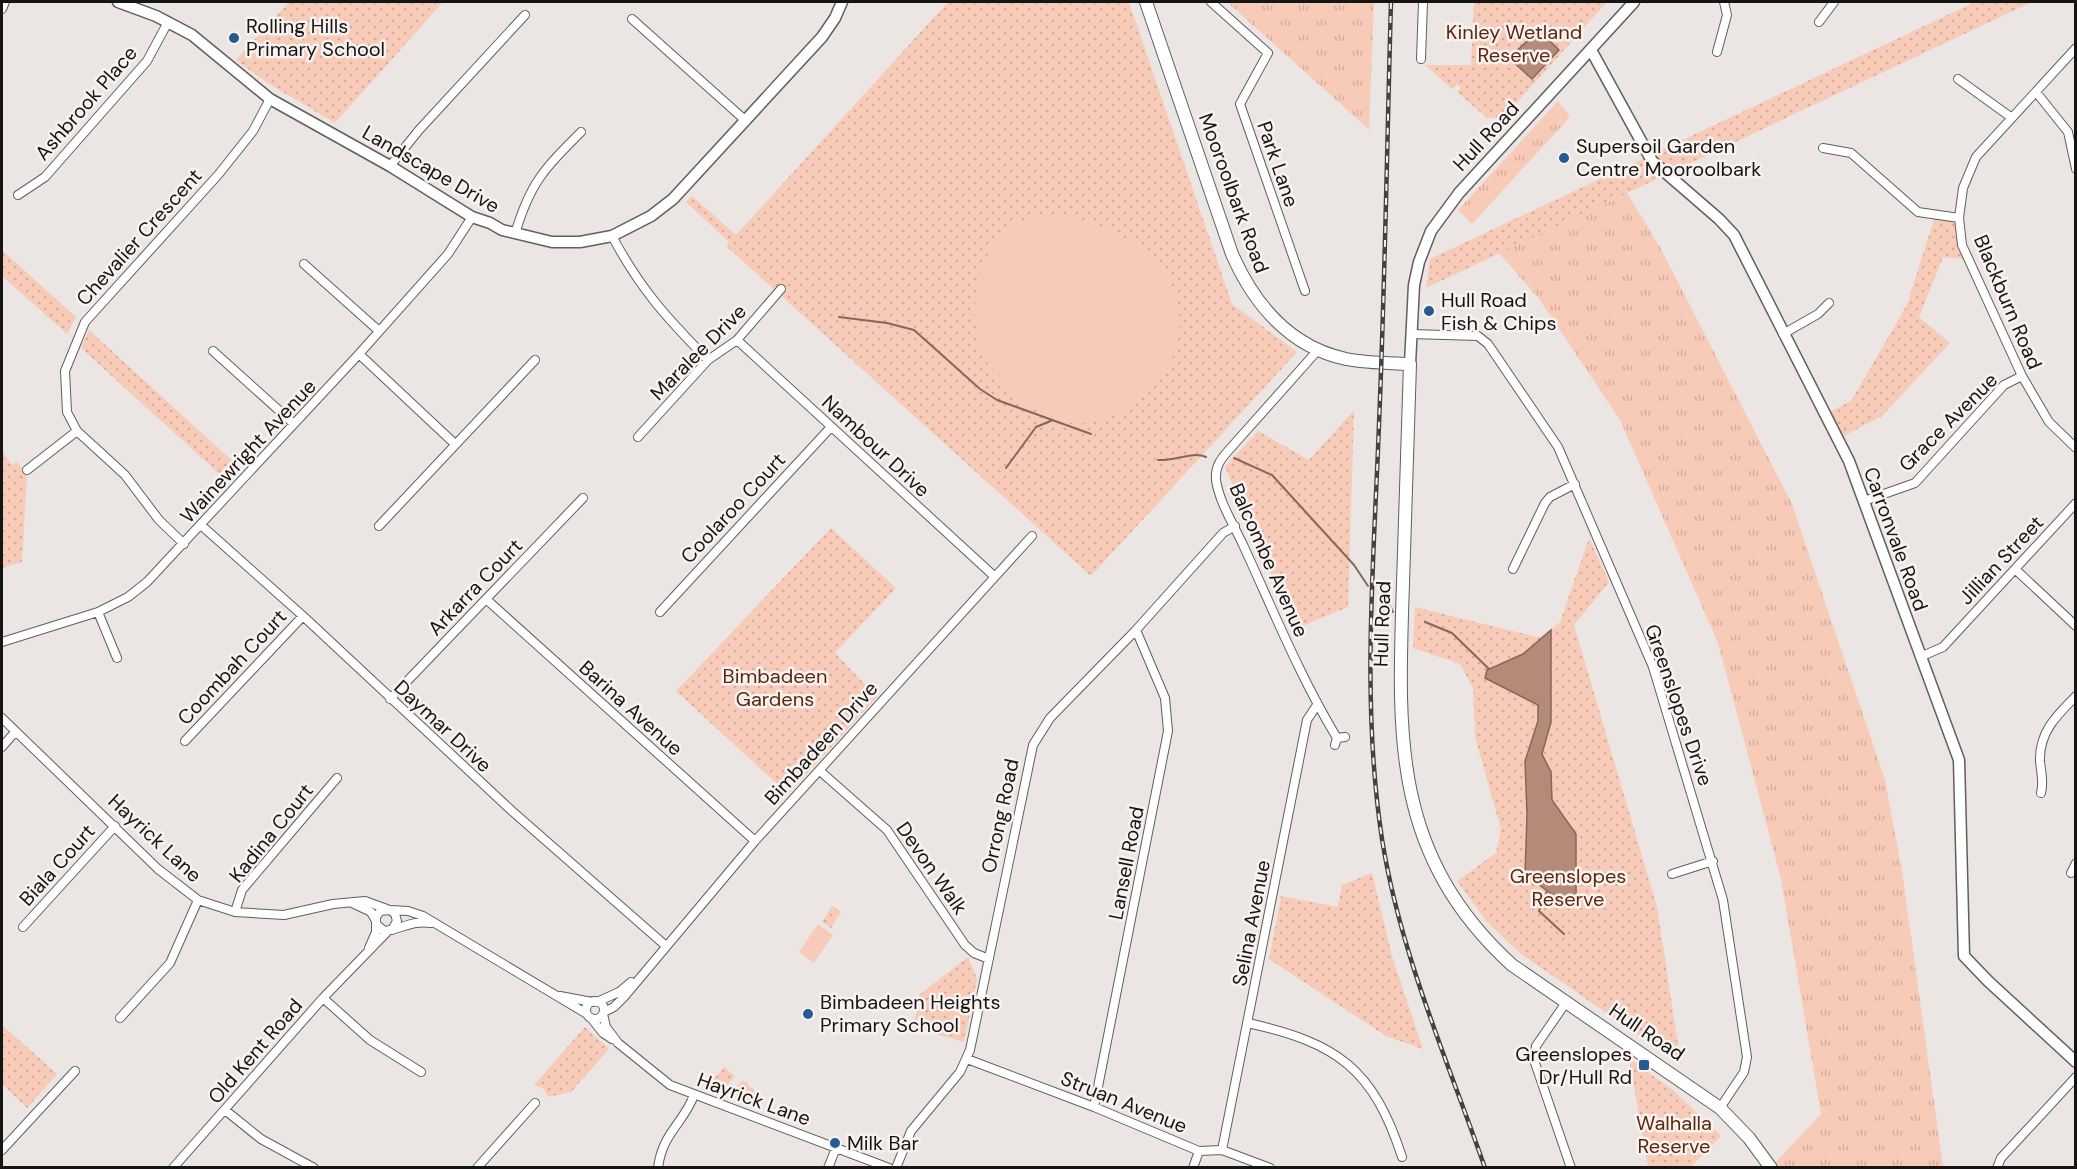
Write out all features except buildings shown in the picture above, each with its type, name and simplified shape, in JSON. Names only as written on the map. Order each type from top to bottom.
[{"type":"main road","name":"Mooroolbark Road","points":[[1146,2],[1241,274],[1251,292],[1276,322],[1318,350],[1350,360],[1410,364]]},
{"type":"main road","name":"Hull Road","points":[[1410,364],[1400,676],[1402,740],[1414,809],[1426,847],[1463,914],[1512,964],[1720,1108],[1749,1138],[1771,1167]]},
{"type":"street","points":[[2,9],[5,2]]},
{"type":"street","name":"Landscape Drive","points":[[118,2],[168,22],[192,35],[270,99],[390,166],[472,217],[515,234],[552,242],[580,242],[612,236],[651,216],[673,200],[822,37],[835,18],[842,2]]},
{"type":"street","name":"Park Lane","points":[[1211,2],[1268,53],[1239,104],[1305,291]]},
{"type":"street","points":[[1421,59],[1423,2]]},
{"type":"street","name":"Hull Road","points":[[1410,364],[1414,285],[1419,262],[1437,221],[1459,193],[1634,2]]},
{"type":"street","points":[[1717,52],[1727,15],[1724,2]]},
{"type":"street","points":[[1819,22],[1833,2]]},
{"type":"street","points":[[390,166],[419,130],[525,15]]},
{"type":"street","points":[[632,19],[746,121]]},
{"type":"street","name":"Ashbrook Place","points":[[18,195],[45,177],[147,61],[168,22]]},
{"type":"street","name":"Blackburn Road","points":[[2076,48],[1976,157],[1963,188],[1959,218],[1962,245],[2022,376],[2049,422],[2076,448]]},
{"type":"street","name":"Carronvale Road","points":[[1591,50],[1652,161],[1719,219],[1734,235],[1849,461],[1959,760],[1964,956],[1988,981],[2075,1060]]},
{"type":"street","points":[[1958,79],[2012,118]]},
{"type":"street","points":[[2036,92],[2068,132],[2076,168]]},
{"type":"street","name":"Chevalier Crescent","points":[[184,544],[159,520],[125,475],[77,431],[67,412],[65,371],[85,322],[218,175],[253,131],[270,99]]},
{"type":"street","points":[[515,234],[523,206],[535,182],[581,132]]},
{"type":"street","points":[[1823,148],[1851,153],[1918,212],[1959,218]]},
{"type":"street","name":"Wainewright Avenue","points":[[2,642],[98,612],[128,597],[147,582],[202,526],[359,354],[448,254],[472,217]]},
{"type":"street","points":[[612,236],[633,275],[660,310],[708,360]]},
{"type":"street","points":[[303,264],[379,331]]},
{"type":"street","name":"Maralee Drive","points":[[638,437],[708,360],[737,340],[781,289]]},
{"type":"street","points":[[1783,334],[1818,314],[1829,303]]},
{"type":"street","name":"Greenslopes Drive","points":[[1411,334],[1478,336],[1484,340],[1558,447],[1653,667],[1723,900],[1747,1057],[1744,1072],[1720,1108]]},
{"type":"street","name":"Nambour Drive","points":[[737,340],[994,576]]},
{"type":"street","name":"Balcombe Avenue","points":[[1318,350],[1217,465],[1216,483],[1317,705],[1339,740]]},
{"type":"street","points":[[213,351],[294,424]]},
{"type":"street","points":[[359,354],[455,444]]},
{"type":"street","points":[[380,526],[535,360]]},
{"type":"street","name":"Grace Avenue","points":[[1864,501],[1915,483],[2004,385],[2022,376]]},
{"type":"street","name":"Coolaroo Court","points":[[660,612],[831,427]]},
{"type":"street","points":[[27,470],[77,431]]},
{"type":"street","points":[[1513,569],[1545,503],[1550,497],[1575,484]]},
{"type":"street","name":"Arkarra Court","points":[[390,699],[583,498]]},
{"type":"street","name":"Jillian Street","points":[[1920,657],[1943,647],[2076,503]]},
{"type":"street","name":"Daymar Drive","points":[[202,526],[303,615],[512,811],[666,946]]},
{"type":"street","name":"Orrong Road","points":[[896,1167],[911,1131],[960,1071],[967,1059],[1033,745],[1050,718],[1136,630],[1223,533],[1235,526]]},
{"type":"street","name":"Bimbadeen Drive","points":[[603,1013],[614,1007],[755,841],[1032,536]]},
{"type":"street","points":[[2015,569],[2076,626]]},
{"type":"street","name":"Barina Avenue","points":[[486,599],[755,841]]},
{"type":"street","points":[[98,612],[117,658]]},
{"type":"street","name":"Coombah Court","points":[[185,741],[303,615]]},
{"type":"street","name":"Lansell Road","points":[[1094,1107],[1168,731],[1165,698],[1136,630]]},
{"type":"street","points":[[2041,793],[2044,782],[2040,761],[2048,725],[2076,696]]},
{"type":"street","name":"Selina Avenue","points":[[1222,1150],[1307,720],[1317,705]]},
{"type":"street","name":"Hayrick Lane","points":[[2,718],[158,869],[198,900],[235,912],[284,915],[365,902],[388,910],[408,911],[435,924],[556,994],[589,1016],[603,1033],[663,1080],[694,1095],[889,1167]]},
{"type":"street","points":[[2,747],[15,732]]},
{"type":"street","name":"Devon Walk","points":[[820,771],[887,830],[965,945],[974,953],[989,959]]},
{"type":"street","name":"Kadina Court","points":[[235,912],[242,890],[337,778]]},
{"type":"street","name":"Biala Court","points":[[22,927],[116,826]]},
{"type":"street","points":[[1671,874],[1713,861]]},
{"type":"street","points":[[2071,873],[2076,863]]},
{"type":"street","points":[[120,1018],[170,963],[198,900]]},
{"type":"street","points":[[351,903],[371,912],[376,922],[381,930],[390,930],[397,921],[395,914],[388,910],[380,911],[376,922]]},
{"type":"street","name":"Hayrick Lane","points":[[390,930],[406,923],[421,921],[435,924]]},
{"type":"street","name":"Old Kent Road","points":[[363,957],[373,942],[376,922]]},
{"type":"street","name":"Old Kent Road","points":[[173,1167],[323,998],[390,930]]},
{"type":"street","name":"Bimbadeen Drive","points":[[594,1002],[619,992],[640,976]]},
{"type":"street","name":"Hayrick Lane","points":[[556,994],[594,1002]]},
{"type":"street","points":[[323,998],[370,1040],[421,1072]]},
{"type":"street","points":[[1567,1001],[1536,1046],[1534,1060],[1571,1167]]},
{"type":"street","points":[[594,1002],[602,1004],[603,1013],[598,1019],[589,1016],[587,1007],[594,1002]]},
{"type":"street","name":"Hayrick Lane","points":[[603,1013],[606,1027],[618,1043]]},
{"type":"street","points":[[1248,1023],[1310,1040],[1349,1065],[1371,1089],[1384,1110],[1402,1157]]},
{"type":"street","name":"Struan Avenue","points":[[967,1059],[1094,1107],[1199,1151],[1222,1150],[1270,1167]]},
{"type":"street","points":[[2,1150],[75,1071]]},
{"type":"street","points":[[1997,1167],[2001,1158],[2076,1077]]},
{"type":"street","points":[[658,1167],[667,1137],[690,1107],[694,1095]]},
{"type":"street","points":[[477,1167],[535,1103]]},
{"type":"street","points":[[225,1110],[261,1139],[314,1167]]},
{"type":"street","points":[[828,1167],[836,1148]]},
{"type":"street","points":[[1193,1167],[1199,1151]]},
{"type":"green space","points":[[289,2],[443,2],[335,123],[266,82],[236,60]]},
{"type":"green space","points":[[948,2],[1129,2],[1232,304],[1297,352],[1091,576],[726,246],[729,242],[686,202],[692,196],[736,235]]},
{"type":"green space","points":[[1227,2],[1374,2],[1369,130],[1365,126]]},
{"type":"green space","name":"Kinley Wetland Reserve","points":[[1474,2],[1607,2],[1504,117],[1487,118],[1457,92],[1461,88],[1457,84],[1452,89],[1425,65],[1471,65]]},
{"type":"green space","points":[[1975,2],[2032,2],[1426,288],[1430,259]]},
{"type":"green space","points":[[1558,101],[1570,117],[1472,224],[1458,210]]},
{"type":"green space","points":[[1627,193],[1660,247],[1792,504],[1885,780],[1902,871],[1943,1167],[1780,1168],[1776,1162],[1821,1114],[1781,879],[1718,643],[1620,420],[1539,299],[1499,253]]},
{"type":"green space","points":[[1066,216],[1122,237],[1158,263],[1166,274],[1176,299],[1179,323],[1176,346],[1168,367],[1155,386],[1137,402],[1116,414],[1085,423],[1060,420],[1014,399],[984,357],[975,321],[977,286],[981,270],[997,240],[1009,228],[1022,221]]},
{"type":"green space","points":[[1935,216],[1957,219],[1966,259],[1943,257],[1919,317],[1950,343],[1882,416],[1840,438],[1827,413],[1851,401],[1907,305]]},
{"type":"green space","points":[[2,250],[76,317],[67,334],[2,276]]},
{"type":"green space","points":[[89,330],[238,466],[226,480],[81,348]]},
{"type":"green space","points":[[1354,410],[1348,607],[1295,629],[1225,467],[1258,431],[1309,460]]},
{"type":"green space","points":[[2,451],[12,465],[17,462],[27,475],[22,562],[2,568]]},
{"type":"green space","name":"Bimbadeen Gardens","points":[[831,528],[896,588],[835,653],[877,697],[788,794],[676,691]]},
{"type":"green space","name":"Greenslopes Reserve","points":[[1589,538],[1609,582],[1574,625],[1657,907],[1681,1064],[1522,955],[1487,922],[1457,881],[1496,853],[1501,829],[1475,737],[1473,688],[1460,664],[1413,648],[1415,607],[1541,638],[1560,622]]},
{"type":"green space","points":[[1372,873],[1392,956],[1423,1049],[1386,1036],[1269,959],[1281,896],[1338,907],[1342,885]]},
{"type":"green space","points":[[832,906],[841,912],[831,928],[822,922]]},
{"type":"green space","points":[[818,924],[833,935],[814,963],[799,952]]},
{"type":"green space","points":[[968,957],[977,979],[964,1042],[911,1027],[921,1001],[919,995]]},
{"type":"green space","points":[[2,1025],[57,1074],[27,1108],[2,1084]]},
{"type":"green space","points":[[585,1027],[609,1049],[571,1092],[548,1097],[544,1089],[534,1085]]},
{"type":"green space","name":"Walhalla Reserve","points":[[1629,1058],[1674,1091],[1721,1136],[1691,1167],[1648,1167]]},
{"type":"green space","points":[[724,1067],[735,1076],[721,1092],[710,1083]]},
{"type":"green space","points":[[743,1080],[756,1092],[746,1103],[733,1091]]},
{"type":"shaded area","points":[[1539,30],[1559,50],[1532,79],[1509,58]]},
{"type":"shaded area","points":[[1551,630],[1551,722],[1542,754],[1551,772],[1552,800],[1576,834],[1576,894],[1563,903],[1525,874],[1527,814],[1525,761],[1538,721],[1538,705],[1485,678],[1487,670],[1523,654]]},
{"type":"waterway","points":[[839,317],[887,323],[914,330],[980,389],[997,400],[1091,434]]},
{"type":"waterway","points":[[1006,468],[1036,427],[1053,420]]},
{"type":"waterway","points":[[1158,460],[1195,455],[1206,457]]},
{"type":"waterway","points":[[1234,458],[1272,475],[1354,565],[1368,586]]},
{"type":"waterway","points":[[1383,592],[1393,612]]},
{"type":"waterway","points":[[1425,622],[1452,633],[1489,669]]},
{"type":"waterway","points":[[1547,891],[1539,911],[1564,934]]},
{"type":"railway","points":[[1391,2],[1383,318],[1371,632],[1372,735],[1376,787],[1382,839],[1400,923],[1426,1005],[1485,1168]]},
{"type":"place","name":"Rolling Hills Primary School","points":[[234,38]]},
{"type":"place","name":"Supersoil Garden Centre Mooroolbark","points":[[1564,158]]},
{"type":"place","name":"Hull Road Fish & Chips","points":[[1429,311]]},
{"type":"place","name":"Bimbadeen Heights Primary School","points":[[808,1014]]},
{"type":"place","name":"Greenslopes Dr/Hull Rd","points":[[1644,1065]]},
{"type":"place","name":"Milk Bar","points":[[835,1143]]}]
